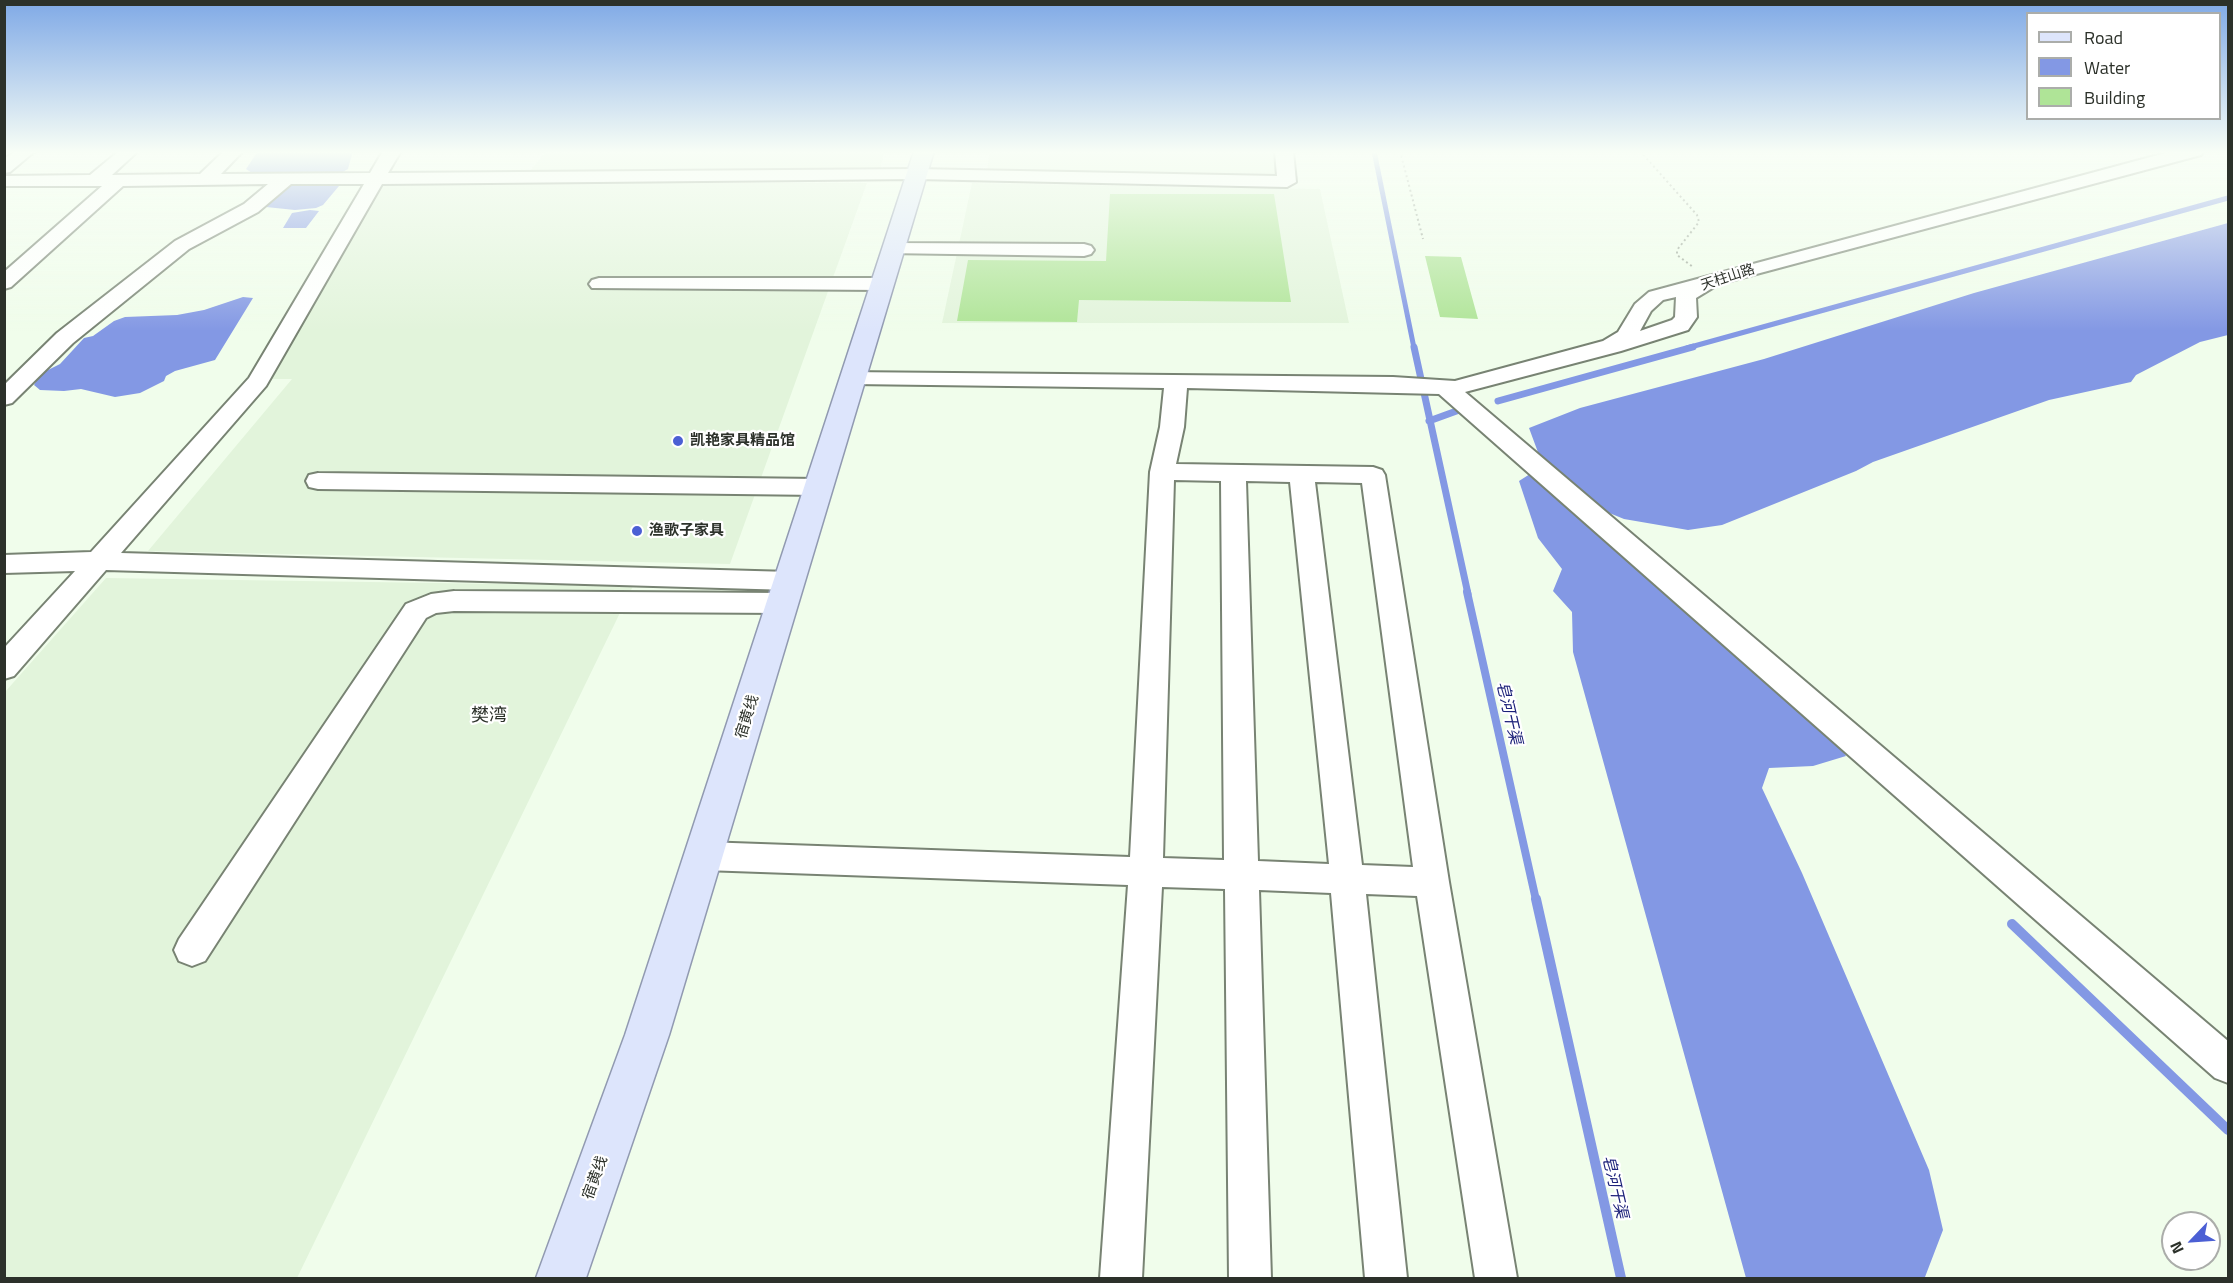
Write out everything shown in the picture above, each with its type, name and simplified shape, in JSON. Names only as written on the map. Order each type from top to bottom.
[{"type":"main road","name":"宿黄线","points":[[561,1278],[647,1035],[905,211]]},
{"type":"street","points":[[4,283],[84,211]]},
{"type":"street","points":[[4,398],[65,338],[165,258],[182,245],[246,211]]},
{"type":"street","points":[[4,668],[258,381],[357,211]]},
{"type":"street","name":"天柱山路","points":[[1611,346],[1630,306],[1644,290],[1664,276],[1911,211]]},
{"type":"street","name":"天柱山路","points":[[1611,346],[1680,325],[1686,317],[1686,296],[1712,280],[1971,211]]},
{"type":"street","points":[[893,249],[1084,250]]},
{"type":"street","points":[[852,377],[1393,384],[1442,388],[1611,346],[1626,336],[1642,308],[1656,296],[1712,280]]},
{"type":"street","points":[[599,284],[882,284]]},
{"type":"street","points":[[1121,1278],[1146,871],[1162,472],[1172,427],[1176,381]]},
{"type":"street","points":[[1442,388],[2229,1065]]},
{"type":"street","points":[[1162,472],[1373,475],[1432,882],[1496,1278]]},
{"type":"street","points":[[1233,473],[1250,1278]]},
{"type":"street","points":[[1302,474],[1347,879],[1386,1278]]},
{"type":"street","points":[[318,481],[819,487]]},
{"type":"street","points":[[4,564],[99,561],[787,592]]},
{"type":"street","points":[[192,950],[400,631],[416,611],[431,604],[454,601],[787,592]]},
{"type":"street","points":[[704,856],[1432,882]]},
{"type":"path","points":[[1416,211],[1423,239]]},
{"type":"path","points":[[1693,211],[1699,222],[1677,250],[1677,255],[1693,267]]},
{"type":"shaded area","points":[[367,211],[857,211],[730,564],[148,551],[292,379],[271,379]]},
{"type":"shaded area","points":[[966,211],[1325,211],[1349,323],[942,323]]},
{"type":"shaded area","points":[[106,578],[633,586],[297,1278],[5,1278],[5,692]]},
{"type":"water","points":[[319,211],[306,228],[283,228],[292,213]]},
{"type":"water","points":[[2228,223],[2228,335],[2200,342],[2136,375],[2131,382],[2049,400],[1873,462],[1722,525],[1688,530],[1624,519],[1602,510],[1569,484],[1539,455],[1529,428],[1580,408],[1764,359],[1974,293]]},
{"type":"water","points":[[243,297],[253,298],[215,360],[175,371],[166,376],[164,381],[140,393],[115,397],[81,389],[40,390],[34,385],[40,374],[60,364],[84,338],[93,336],[114,321],[125,317],[177,315],[204,310]]},
{"type":"water","points":[[1530,474],[1825,723],[1846,756],[1813,766],[1769,768],[1762,788],[1802,873],[1929,1170],[1943,1230],[1925,1277],[1927,1278],[1746,1278],[1573,652],[1572,612],[1553,591],[1562,569],[1538,538],[1519,481]]},
{"type":"building","points":[[1109,211],[1277,211],[1291,302],[1079,300],[1077,322],[957,321],[968,260],[1106,261]]},
{"type":"building","points":[[1425,256],[1461,257],[1478,319],[1440,317]]},
{"type":"waterway","name":"皂河干渠","points":[[1386,211],[1414,348]]},
{"type":"waterway","points":[[1687,348],[2182,211]]},
{"type":"waterway","name":"皂河干渠","points":[[1414,347],[1430,421]]},
{"type":"waterway","points":[[1498,401],[1693,347]]},
{"type":"waterway","points":[[1430,421],[1462,409]]},
{"type":"waterway","name":"皂河干渠","points":[[1430,421],[1468,594]]},
{"type":"waterway","name":"皂河干渠","points":[[1467,592],[1536,900]]},
{"type":"waterway","name":"皂河干渠","points":[[1536,899],[1621,1278]]},
{"type":"waterway","points":[[2012,924],[2228,1130]]},
{"type":"place","name":"凯艳家具精品馆","points":[[678,441]]},
{"type":"place","name":"渔歌子家具","points":[[637,531]]},
{"type":"district","name":"樊湾","points":[[489,717]]}]
